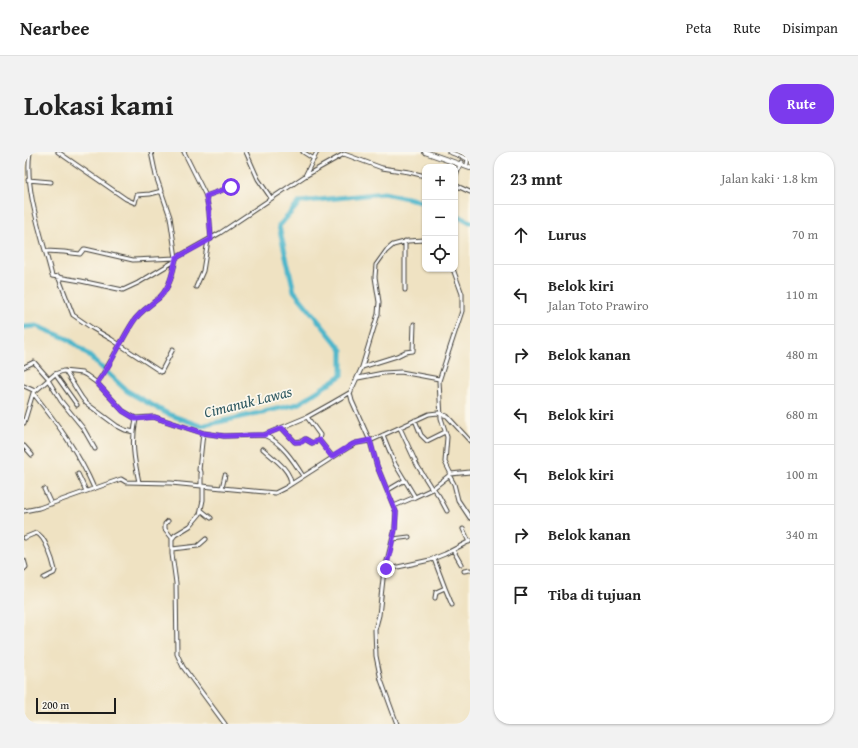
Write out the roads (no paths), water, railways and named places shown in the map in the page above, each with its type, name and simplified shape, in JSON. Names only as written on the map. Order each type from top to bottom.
[{"type":"main road","points":[[425,152],[460,164],[468,163]]},
{"type":"main road","points":[[432,152],[454,157],[460,164]]},
{"type":"street","points":[[30,152],[26,160],[32,210],[46,251],[52,276],[124,289],[138,283],[210,240],[305,176],[344,154],[382,168],[422,175]]},
{"type":"street","points":[[58,152],[116,193],[130,201],[135,202],[135,198],[137,196],[162,191]]},
{"type":"street","points":[[97,383],[108,368],[134,320],[165,291],[170,282],[176,260],[170,217],[156,176],[151,152]]},
{"type":"street","points":[[184,152],[206,196],[209,211],[210,240],[203,271],[196,287]]},
{"type":"street","points":[[246,152],[258,178],[271,198]]},
{"type":"street","points":[[303,152],[314,159]]},
{"type":"street","points":[[305,176],[317,152]]},
{"type":"street","points":[[449,152],[454,157],[468,163],[469,152]]},
{"type":"street","points":[[458,169],[460,164]]},
{"type":"street","points":[[28,180],[51,182]]},
{"type":"street","points":[[458,186],[470,192]]},
{"type":"street","points":[[206,196],[231,187]]},
{"type":"street","points":[[24,423],[34,392],[55,374],[65,371],[82,373],[97,383],[123,411],[136,419],[154,417],[203,433],[232,436],[264,435],[306,417],[350,392],[358,378],[378,309],[375,277],[376,264],[386,251],[393,245],[404,241],[422,240]]},
{"type":"street","points":[[404,241],[405,290]]},
{"type":"street","points":[[46,251],[80,254],[85,249],[137,261],[176,260]]},
{"type":"street","points":[[454,272],[462,294],[462,311],[439,379],[441,412],[447,440],[445,458],[446,466],[454,484],[458,500],[470,518]]},
{"type":"street","points":[[58,276],[73,315],[161,372],[173,349]]},
{"type":"street","points":[[362,367],[397,356],[404,352],[413,351],[414,324]]},
{"type":"street","points":[[24,367],[34,362],[48,380],[61,401],[83,428],[95,449]]},
{"type":"street","points":[[65,371],[86,403],[116,426],[134,432]]},
{"type":"street","points":[[358,378],[383,373],[401,372],[439,379]]},
{"type":"street","points":[[55,374],[78,405]]},
{"type":"street","points":[[24,386],[34,392],[75,450],[94,488]]},
{"type":"street","points":[[350,392],[352,401],[370,440],[377,466],[394,506],[396,517],[383,574],[376,630],[376,656],[381,680],[397,724]]},
{"type":"street","points":[[24,511],[50,504],[120,479],[124,482],[171,483],[273,493],[278,492],[353,444],[384,435],[429,414],[441,412],[450,418],[470,441]]},
{"type":"street","points":[[306,417],[320,435],[319,440],[332,457]]},
{"type":"street","points":[[136,419],[134,432],[134,456],[139,482]]},
{"type":"street","points":[[415,420],[421,435],[426,441],[445,432]]},
{"type":"street","points":[[282,428],[295,442],[302,442],[305,439],[312,443],[319,440]]},
{"type":"street","points":[[400,428],[418,465],[447,511]]},
{"type":"street","points":[[172,538],[190,526],[201,510],[203,500],[201,472],[199,470],[203,433]]},
{"type":"street","points":[[264,435],[276,442],[295,463],[303,476]]},
{"type":"street","points":[[384,435],[395,464],[415,497]]},
{"type":"street","points":[[24,446],[32,454]]},
{"type":"street","points":[[263,449],[286,471],[291,484]]},
{"type":"street","points":[[394,506],[432,489],[450,474],[470,472]]},
{"type":"street","points":[[78,474],[86,491]]},
{"type":"street","points":[[222,488],[225,475]]},
{"type":"street","points":[[388,490],[405,480]]},
{"type":"street","points":[[44,489],[50,504]]},
{"type":"street","points":[[201,510],[211,518]]},
{"type":"street","points":[[168,521],[165,524],[165,529],[172,538],[176,583],[177,654],[183,666],[225,724]]},
{"type":"street","points":[[385,569],[434,559],[453,550],[470,541],[463,529]]},
{"type":"street","points":[[24,538],[36,533],[42,536],[55,570],[54,573],[44,578]]},
{"type":"street","points":[[392,539],[409,537]]},
{"type":"street","points":[[172,549],[198,546],[206,539]]},
{"type":"street","points":[[453,550],[461,564]]},
{"type":"street","points":[[434,559],[452,604]]},
{"type":"street","points":[[24,560],[26,567],[24,568]]},
{"type":"street","points":[[464,571],[470,570]]},
{"type":"street","points":[[435,598],[436,592],[445,588]]},
{"type":"waterway","name":"Cimanuk Lawas","points":[[24,327],[37,326],[68,339],[85,352],[127,391],[168,414],[201,426],[298,404],[342,375],[342,350],[294,291],[279,226],[300,202],[384,193],[422,201]]},
{"type":"waterway","name":"Cimanuk Lawas","points":[[458,216],[470,222]]}]
